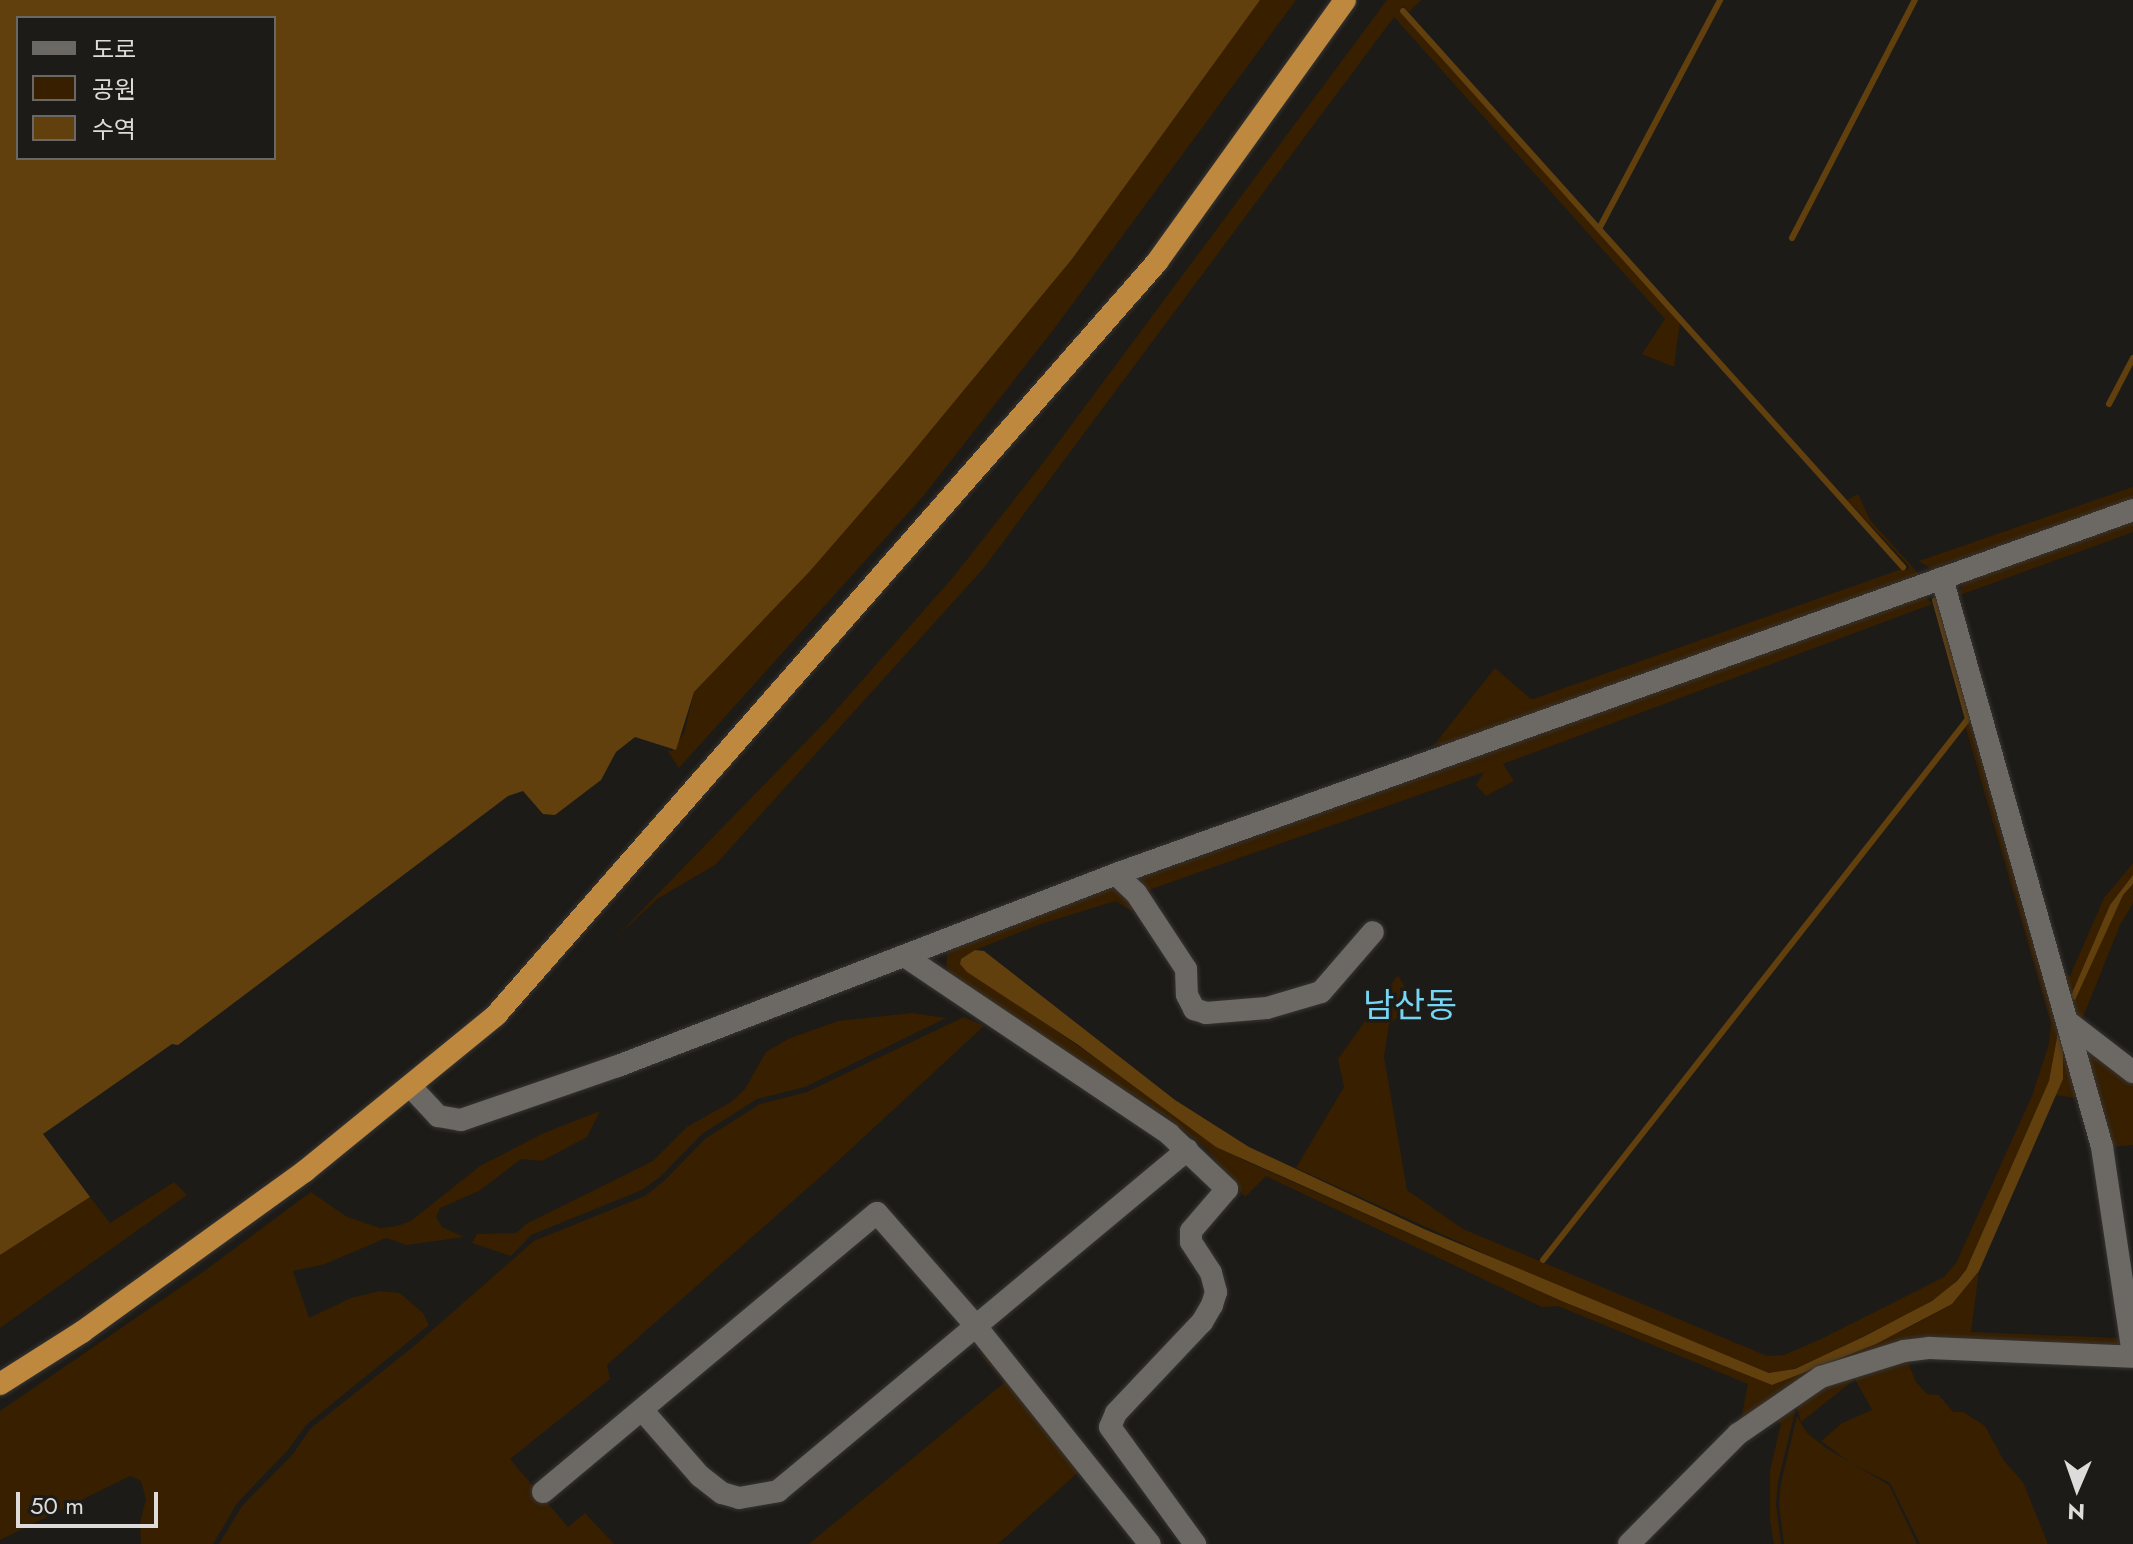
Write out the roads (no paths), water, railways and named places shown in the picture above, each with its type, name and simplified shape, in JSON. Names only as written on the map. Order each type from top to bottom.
[{"type":"highway","points":[[0,1384],[153,1282],[411,1087],[496,1015],[1157,262],[1345,0]]},
{"type":"street","points":[[411,1087],[438,1116],[461,1120],[618,1066],[1116,874],[2133,510]]},
{"type":"street","points":[[1629,1544],[1738,1434],[1821,1377],[1904,1351],[1930,1348],[2133,1356],[2102,1147],[1942,578]]},
{"type":"street","points":[[1116,874],[1136,893],[1186,969],[1187,995],[1194,1009],[1206,1013],[1267,1008],[1321,992],[1373,932]]},
{"type":"street","points":[[906,957],[1131,1108],[1187,1150],[1227,1189],[1191,1231],[1191,1242],[1211,1273],[1216,1292],[1202,1322],[1116,1413],[1110,1427],[1195,1544]]},
{"type":"street","points":[[2068,1022],[2133,1072]]},
{"type":"street","points":[[643,1411],[700,1476],[722,1493],[739,1498],[778,1491],[1187,1150]]},
{"type":"street","points":[[543,1492],[877,1213],[975,1325],[1150,1544]]},
{"type":"water","points":[[0,0],[1260,0],[1072,259],[810,571],[694,692],[676,750],[635,737],[616,752],[601,780],[555,815],[543,814],[523,791],[508,796],[178,1045],[172,1044],[43,1134],[90,1197],[0,1255]]},
{"type":"water","points":[[2133,875],[2133,884],[2123,895],[2075,1000],[2070,998],[2110,905]]},
{"type":"water","points":[[975,950],[984,951],[1175,1100],[1249,1147],[1424,1229],[1769,1373],[1795,1369],[1865,1336],[1932,1301],[1957,1281],[1966,1270],[2049,1081],[2058,1032],[2063,1034],[2063,1079],[1979,1271],[1952,1304],[1876,1344],[1772,1385],[1564,1302],[1216,1147],[1077,1044],[967,972],[960,964],[961,959]]},
{"type":"waterway","points":[[1600,227],[1720,0]]},
{"type":"waterway","points":[[1792,238],[1915,0]]},
{"type":"waterway","points":[[1403,11],[1903,567]]},
{"type":"waterway","points":[[2109,404],[2133,358]]},
{"type":"waterway","points":[[1543,1260],[1968,719],[1935,600]]},
{"type":"district","name":"남산동","points":[[1410,1006]]}]
